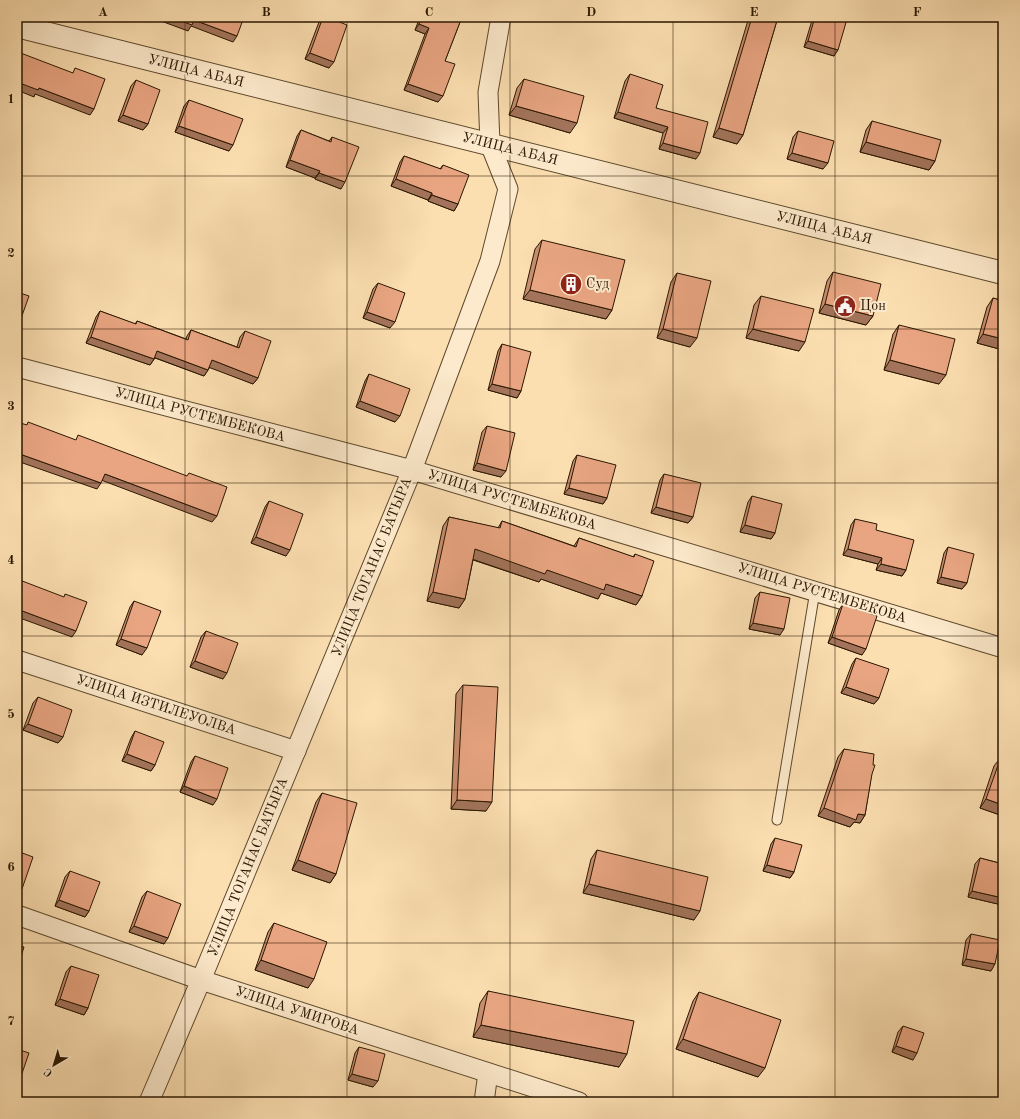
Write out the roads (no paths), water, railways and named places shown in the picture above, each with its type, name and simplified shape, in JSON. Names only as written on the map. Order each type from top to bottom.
[{"type":"street","name":"УЛИЦА ТОГАНАС БАТЫРА","points":[[149,1102],[412,470],[490,261],[508,190],[490,144],[488,92],[501,17]]},
{"type":"street","name":"УЛИЦА АБАЯ","points":[[17,26],[1003,273]]},
{"type":"street","name":"УЛИЦА РУСТЕМБЕКОВА","points":[[17,367],[412,470],[1003,648]]},
{"type":"street","name":"УЛИЦА ИЗТИЛЕУОЛВА","points":[[17,660],[296,751]]},
{"type":"street","name":"УЛИЦА УМИРОВА","points":[[17,916],[201,980],[580,1102]]},
{"type":"street","points":[[484,1102],[488,1072]]},
{"type":"lane","points":[[777,820],[815,591]]},
{"type":"place","name":"Суд","points":[[571,284]]},
{"type":"place","name":"Цон","points":[[845,306]]}]
